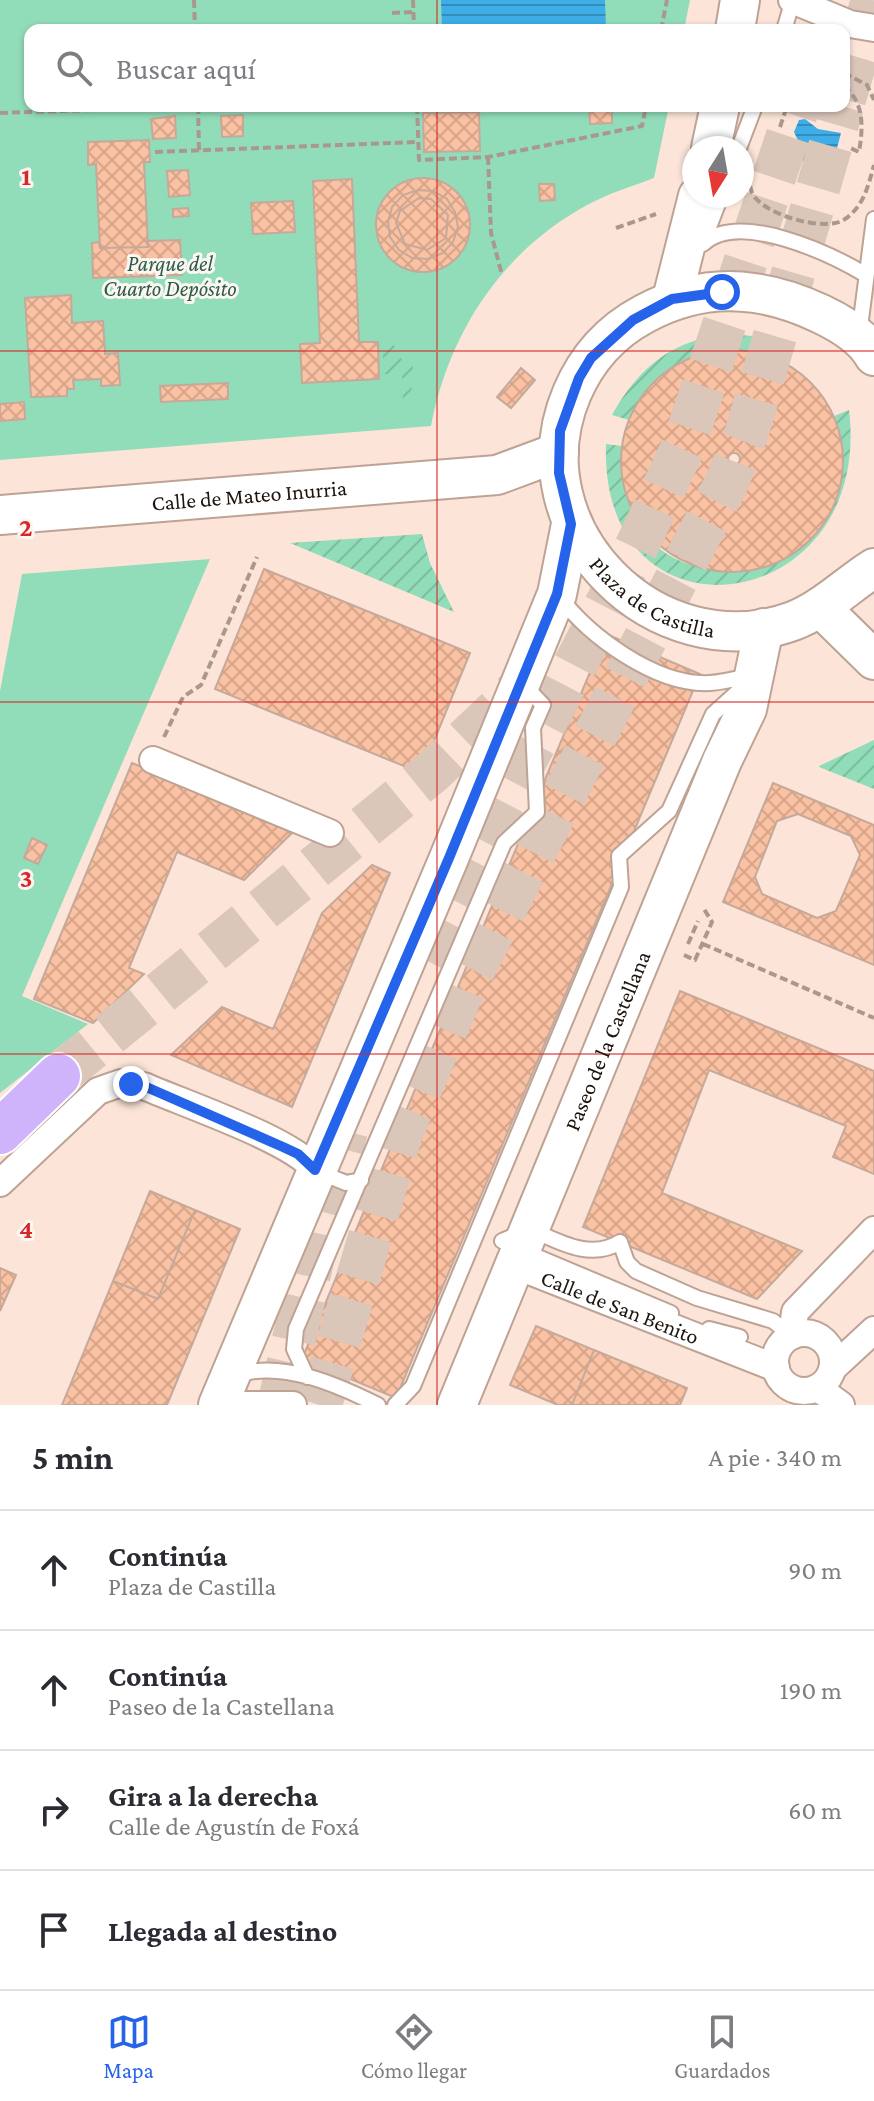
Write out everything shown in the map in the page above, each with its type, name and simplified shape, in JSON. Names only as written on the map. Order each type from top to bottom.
[{"type":"highway","points":[[0,1132],[58,1076]]},
{"type":"main road","points":[[736,24],[740,0]]},
{"type":"main road","points":[[714,136],[719,112]]},
{"type":"main road","points":[[689,284],[697,208]]},
{"type":"main road","name":"Plaza de Castilla","points":[[871,350],[791,302],[769,295],[722,292],[689,284],[633,320],[591,358],[566,409],[559,452],[568,512],[602,569],[636,600],[655,611],[698,626],[764,628],[793,620],[820,607],[874,568]]},
{"type":"main road","name":"Calle de Mateo Inurria","points":[[0,515],[497,475],[559,452]]},
{"type":"main road","name":"Calle de Mateo Inurria","points":[[497,475],[568,512]]},
{"type":"main road","points":[[229,1396],[315,1170],[444,872],[557,594],[568,512]]},
{"type":"main road","points":[[820,607],[874,660]]},
{"type":"main road","name":"Paseo de la Castellana","points":[[457,1405],[516,1246],[722,761],[747,709],[757,675],[764,628]]},
{"type":"street","points":[[793,0],[850,24],[874,28]]},
{"type":"street","points":[[153,760],[330,833]]},
{"type":"street","points":[[0,1183],[98,1091],[121,1083],[144,1086],[272,1142],[298,1154],[315,1170]]},
{"type":"street","points":[[792,1336],[795,1312],[874,1230]]},
{"type":"street","name":"Calle de San Benito","points":[[516,1246],[780,1386]]},
{"type":"street","points":[[841,1405],[826,1378],[831,1351],[820,1337],[806,1333],[792,1336],[778,1349],[780,1386],[804,1391],[826,1378],[874,1330]]},
{"type":"street","points":[[229,1396],[293,1405]]},
{"type":"lane","points":[[786,24],[793,0]]},
{"type":"lane","points":[[744,136],[753,112]]},
{"type":"lane","points":[[689,284],[716,208]]},
{"type":"lane","points":[[871,350],[866,275],[874,219]]},
{"type":"lane","points":[[703,244],[723,234],[782,238],[841,260],[866,275]]},
{"type":"lane","points":[[557,594],[589,631],[612,647],[663,673],[687,681],[709,683],[757,675]]},
{"type":"lane","points":[[395,1405],[413,1386],[621,887],[619,856],[669,811],[713,714],[757,675]]},
{"type":"lane","points":[[307,1377],[294,1349],[296,1329],[504,843],[537,812],[533,728],[543,705],[520,681]]},
{"type":"lane","points":[[315,1170],[346,1183],[361,1180]]},
{"type":"lane","name":"Calle de San Benito","points":[[477,1232],[516,1246],[605,1250],[620,1242],[627,1262],[636,1271],[697,1298],[773,1321],[792,1336]]},
{"type":"lane","points":[[516,1246],[684,1319],[740,1337]]},
{"type":"lane","points":[[229,1396],[260,1371],[307,1377],[378,1405]]},
{"type":"path","points":[[194,0],[195,24]]},
{"type":"path","points":[[413,0],[414,24]]},
{"type":"path","points":[[662,24],[667,0]]},
{"type":"path","points":[[392,13],[413,12]]},
{"type":"path","points":[[850,76],[867,85],[874,100]]},
{"type":"path","points":[[848,147],[859,152],[863,129],[861,113],[850,96]]},
{"type":"path","points":[[0,113],[24,112]]},
{"type":"path","points":[[198,112],[199,150]]},
{"type":"path","points":[[417,112],[419,160],[488,157],[642,126],[645,112]]},
{"type":"path","points":[[780,127],[785,112]]},
{"type":"path","points":[[155,152],[418,142]]},
{"type":"path","points":[[488,157],[491,233],[502,275]]},
{"type":"path","points":[[754,195],[764,206],[787,217],[824,224],[843,221],[865,198],[874,165]]},
{"type":"path","points":[[616,228],[656,214]]},
{"type":"path","points":[[153,760],[183,697],[201,685],[257,557]]},
{"type":"path","points":[[684,955],[695,960],[703,944],[712,922],[704,909]]},
{"type":"path","points":[[688,944],[698,921]]},
{"type":"path","points":[[703,944],[874,1018]]},
{"type":"green space","name":"Parque del Cuarto Depósito","points":[[0,0],[690,0],[685,24],[24,24],[24,112],[668,112],[654,178],[598,199],[560,222],[531,244],[485,296],[451,358],[431,426],[0,460]]},
{"type":"green space","points":[[728,334],[753,336],[781,344],[776,359],[731,352],[690,360],[671,369],[655,383],[629,420],[612,415],[633,383],[659,359],[690,342]]},
{"type":"green space","points":[[383,341],[400,348],[401,359],[413,362],[411,398],[403,403],[402,375],[383,374]]},
{"type":"green space","points":[[849,410],[845,480],[821,532],[781,567],[734,584],[686,581],[645,557],[615,512],[606,444],[622,446],[630,506],[656,546],[695,566],[739,568],[782,553],[816,522],[836,476],[834,416]]},
{"type":"green space","points":[[422,534],[430,563],[454,612],[290,543]]},
{"type":"green space","points":[[210,559],[22,996],[88,1024],[0,1093],[0,691],[22,574]]},
{"type":"green space","points":[[874,740],[874,789],[819,767],[819,766]]},
{"type":"water","points":[[441,0],[605,0],[606,24],[442,24]]},
{"type":"water","points":[[805,119],[818,129],[841,133],[837,148],[824,155],[831,168],[817,171],[811,158],[797,163],[792,156],[802,149],[794,132],[799,120]]},
{"type":"building","points":[[479,112],[480,151],[424,152],[423,113]]},
{"type":"building","points":[[589,112],[612,112],[612,123],[590,124]]},
{"type":"building","points":[[243,115],[243,136],[222,137],[221,116]]},
{"type":"building","points":[[175,116],[176,138],[153,139],[151,119]]},
{"type":"building","points":[[149,140],[150,162],[144,162],[148,247],[100,248],[96,164],[88,165],[88,142]]},
{"type":"building","points":[[188,170],[190,195],[169,197],[167,171]]},
{"type":"building","points":[[423,178],[441,182],[456,192],[466,207],[470,225],[466,243],[456,258],[441,268],[423,272],[405,268],[390,258],[380,243],[376,225],[380,207],[390,192],[405,182]]},
{"type":"building","points":[[352,179],[359,342],[378,342],[379,379],[302,383],[300,344],[320,343],[313,181]]},
{"type":"building","points":[[539,184],[554,184],[555,200],[540,201]]},
{"type":"building","points":[[418,190],[433,191],[447,199],[455,212],[458,227],[453,242],[443,253],[428,259],[412,258],[399,250],[390,237],[388,222],[392,207],[403,195]],"holes":[[[419,198],[431,199],[448,215],[446,238],[427,250],[405,244],[396,223],[400,211]]]},
{"type":"building","points":[[418,190],[433,191],[447,199],[455,212],[458,227],[453,242],[443,253],[428,259],[412,258],[399,250],[390,237],[388,222],[392,207],[403,195]],"holes":[[[419,198],[431,199],[448,215],[446,238],[427,250],[405,244],[396,223],[400,211]]]},
{"type":"building","points":[[293,201],[295,232],[253,234],[251,203]]},
{"type":"building","points":[[188,208],[189,216],[173,217],[173,209]]},
{"type":"building","points":[[180,240],[182,275],[93,278],[92,243],[99,242],[100,248],[148,247],[147,241]]},
{"type":"building","points":[[71,295],[72,323],[103,321],[105,354],[118,353],[120,385],[101,386],[101,379],[73,380],[74,389],[67,389],[67,396],[31,397],[25,298]]},
{"type":"building","points":[[732,350],[754,352],[774,359],[794,369],[810,383],[824,399],[834,419],[841,439],[841,483],[834,503],[824,523],[810,539],[794,553],[774,563],[754,570],[732,572],[710,570],[690,563],[670,553],[654,539],[640,523],[630,503],[623,483],[621,461],[623,439],[630,419],[640,399],[654,383],[670,369],[690,359],[710,352]]},
{"type":"building","points":[[521,368],[535,380],[511,408],[497,397]]},
{"type":"building","points":[[228,383],[228,399],[161,402],[160,386]]},
{"type":"building","points":[[24,402],[25,419],[0,421],[0,404]]},
{"type":"building","points":[[734,453],[740,459],[734,465],[728,459]]},
{"type":"building","points":[[264,569],[470,653],[421,773],[215,689]]},
{"type":"building","points":[[606,634],[700,674],[396,1398],[302,1359]]},
{"type":"building","points":[[132,763],[295,830],[244,880],[177,852],[129,968],[144,974],[93,1023],[34,999]]},
{"type":"building","points":[[773,783],[874,825],[874,965],[723,902]]},
{"type":"building","points":[[798,814],[851,836],[860,855],[836,911],[817,918],[762,894],[755,877],[777,821]]},
{"type":"building","points":[[32,838],[47,845],[38,864],[24,858]]},
{"type":"building","points":[[372,865],[390,873],[292,1107],[171,1055],[222,1007],[273,1029],[322,913]]},
{"type":"building","points":[[680,991],[874,1071],[874,1174],[833,1157],[846,1126],[709,1070],[662,1193],[802,1251],[757,1299],[583,1227]]},
{"type":"building","points":[[150,1191],[195,1210],[158,1299],[113,1281]]},
{"type":"building","points":[[195,1210],[240,1229],[167,1405],[62,1405],[113,1281],[158,1299]]},
{"type":"building","points":[[0,1268],[16,1275],[0,1311]]},
{"type":"building","points":[[536,1326],[594,1350],[572,1405],[558,1405],[510,1385]]},
{"type":"building","points":[[594,1350],[687,1388],[680,1405],[572,1405]]},
{"type":"tunnel","points":[[850,79],[873,0]]},
{"type":"tunnel","points":[[422,958],[636,548],[683,447],[796,112]]},
{"type":"tunnel","points":[[320,1405],[401,1133],[464,987],[726,484],[747,432],[840,112]]},
{"type":"tunnel","points":[[58,1076],[431,773],[524,684]]},
{"type":"tunnel","points":[[279,1405],[319,1230],[346,1131]]},
{"type":"route","points":[[131,1084],[144,1086],[298,1154],[315,1170],[449,858],[557,594],[571,524],[559,473],[560,431],[579,378],[591,358],[633,320],[672,299],[722,292]]}]
